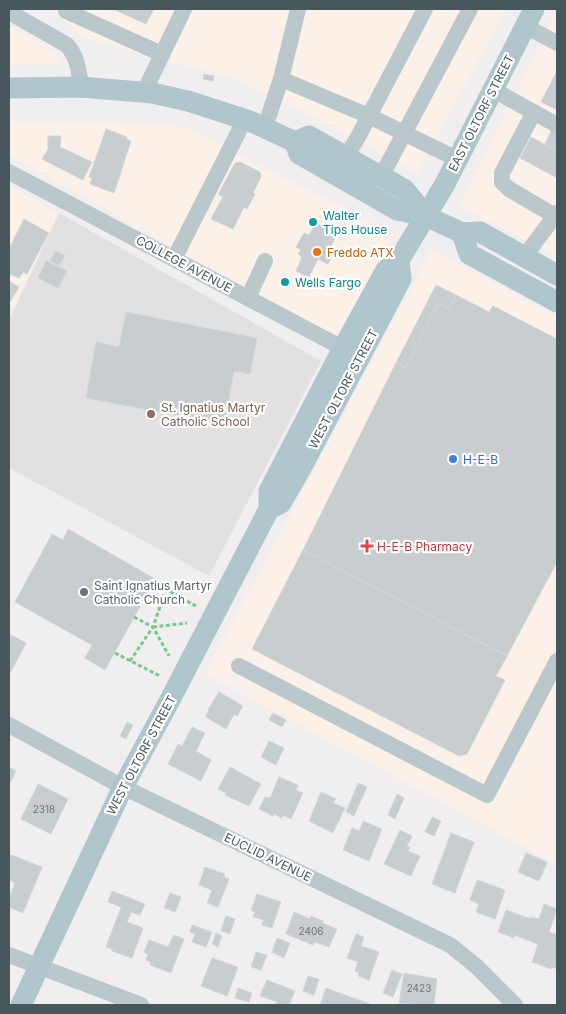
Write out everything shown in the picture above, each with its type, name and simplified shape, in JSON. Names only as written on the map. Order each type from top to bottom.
[{"type":"main road","name":"EAST OLTORF STREET","points":[[426,216],[530,17]]},
{"type":"main road","points":[[9,88],[81,87],[144,92],[188,101],[245,119],[295,142],[299,154],[397,210],[426,216],[462,233],[480,232],[557,275]]},
{"type":"main road","points":[[295,142],[309,136],[405,190],[426,216]]},
{"type":"main road","name":"WEST OLTORF STREET","points":[[21,1005],[123,787],[172,698],[269,509],[281,503],[351,352],[401,279],[399,260],[426,216]]},
{"type":"main road","points":[[462,233],[469,254],[557,302]]},
{"type":"street","points":[[144,92],[184,9]]},
{"type":"street","points":[[265,127],[281,79],[298,9]]},
{"type":"street","points":[[346,157],[425,9]]},
{"type":"street","points":[[381,177],[470,9]]},
{"type":"street","points":[[55,38],[67,10],[162,54]]},
{"type":"street","points":[[9,12],[67,45],[74,53],[81,87]]},
{"type":"street","points":[[530,17],[557,43]]},
{"type":"street","points":[[281,79],[369,116],[457,159]]},
{"type":"street","points":[[492,89],[555,124]]},
{"type":"street","points":[[524,257],[556,214],[509,189],[502,182],[502,173],[534,112]]},
{"type":"street","points":[[174,259],[245,119]]},
{"type":"street","name":"COLLEGE AVENUE","points":[[9,172],[351,352]]},
{"type":"street","points":[[248,298],[265,261]]},
{"type":"street","points":[[238,666],[487,795],[557,661]]},
{"type":"street","name":"EUCLID AVENUE","points":[[9,726],[123,787],[450,945],[476,966],[509,1003]]},
{"type":"street","points":[[9,955],[141,1005]]},
{"type":"path","points":[[153,582],[196,606]]},
{"type":"path","points":[[130,661],[152,627],[166,589]]},
{"type":"path","points":[[134,617],[152,627],[170,656]]},
{"type":"path","points":[[152,627],[187,623]]},
{"type":"path","points":[[115,653],[160,676]]},
{"type":"shaded area","points":[[55,9],[506,9],[417,173],[320,120],[236,79],[84,38],[54,12]]},
{"type":"shaded area","points":[[557,10],[557,257],[459,205]]},
{"type":"shaded area","points":[[9,26],[59,53],[60,62],[55,64],[9,64]]},
{"type":"shaded area","points":[[9,121],[147,123],[186,128],[394,234],[336,339],[9,155]]},
{"type":"shaded area","points":[[9,186],[59,213],[15,308],[9,305]]},
{"type":"shaded area","name":"St. Ignatius Martyr Catholic School","points":[[59,213],[321,361],[209,576],[9,468],[9,320]]},
{"type":"shaded area","points":[[432,249],[557,317],[557,864],[205,674]]},
{"type":"building","points":[[113,9],[154,9],[146,24]]},
{"type":"building","points":[[557,71],[557,110],[541,102]]},
{"type":"building","points":[[204,74],[214,76],[213,81],[203,79]]},
{"type":"building","points":[[557,119],[557,151],[545,144]]},
{"type":"building","points":[[106,129],[127,137],[126,139],[131,141],[114,193],[90,184],[92,178],[89,177]]},
{"type":"building","points":[[48,136],[61,136],[60,147],[92,162],[83,180],[42,159],[48,149]]},
{"type":"building","points":[[531,137],[557,151],[557,178],[520,158]]},
{"type":"building","points":[[240,162],[260,172],[261,177],[247,209],[244,207],[233,229],[211,219],[223,197],[219,193],[235,163]]},
{"type":"building","points":[[24,219],[49,233],[27,274],[23,272],[19,278],[9,274],[9,249]]},
{"type":"building","name":"Freddo ATX","points":[[316,223],[337,234],[331,246],[336,249],[328,264],[318,259],[309,277],[296,271],[302,257],[298,254],[301,250],[296,247],[304,233],[309,235]]},
{"type":"building","points":[[55,251],[65,255],[59,266],[50,261]]},
{"type":"building","points":[[46,261],[67,271],[58,288],[38,278]]},
{"type":"building","name":"Wells Fargo","points":[[282,278],[290,282],[287,287],[280,283]]},
{"type":"building","points":[[9,281],[19,287],[10,302],[9,301]]},
{"type":"building","points":[[436,285],[456,295],[449,309],[438,303],[405,368],[396,363]]},
{"type":"building","name":"H-E-B","points":[[456,295],[489,312],[493,306],[557,339],[557,562],[507,656],[303,550],[396,363],[405,368],[438,303],[449,309]]},
{"type":"building","points":[[126,312],[257,338],[250,374],[234,371],[224,424],[86,398],[96,342],[119,347]]},
{"type":"building","name":"Saint Ignatius Martyr Catholic Church","points":[[68,529],[155,579],[105,670],[85,658],[92,645],[15,602],[52,534],[63,540]]},
{"type":"building","points":[[303,550],[507,656],[496,676],[505,680],[467,754],[459,756],[252,649]]},
{"type":"building","points":[[9,634],[26,643],[9,675]]},
{"type":"building","points":[[219,692],[243,706],[237,716],[234,714],[226,729],[206,717]]},
{"type":"building","points":[[273,713],[286,720],[282,727],[269,720]]},
{"type":"building","points":[[127,722],[133,725],[126,739],[120,736]]},
{"type":"building","points":[[192,727],[205,733],[196,751],[211,760],[201,781],[168,764],[178,744],[182,746]]},
{"type":"building","points":[[269,741],[284,748],[276,765],[261,757]]},
{"type":"building","points":[[9,767],[16,771],[9,785]]},
{"type":"building","points":[[230,767],[261,784],[249,806],[225,795],[226,793],[218,789]]},
{"type":"building","points":[[279,777],[298,785],[296,790],[303,793],[291,819],[283,815],[282,818],[274,814],[273,816],[259,809],[265,797],[270,798]]},
{"type":"building","points":[[358,783],[367,787],[354,816],[346,812]]},
{"type":"building","points":[[38,784],[68,799],[51,834],[21,819]]},
{"type":"building","points":[[321,792],[336,799],[333,803],[345,808],[333,833],[309,821]]},
{"type":"building","points":[[397,794],[404,798],[395,819],[388,815]]},
{"type":"building","points":[[432,817],[441,821],[434,836],[425,832]]},
{"type":"building","points":[[363,821],[382,829],[369,861],[343,850],[352,828],[359,831]]},
{"type":"building","points":[[400,830],[412,836],[407,846],[410,848],[408,851],[420,856],[411,876],[384,864]]},
{"type":"building","points":[[451,833],[474,842],[455,893],[432,884]]},
{"type":"building","points":[[526,853],[547,862],[539,881],[518,872]]},
{"type":"building","points":[[9,854],[42,867],[23,913],[9,907],[9,898],[15,883],[9,880]]},
{"type":"building","points":[[205,867],[225,874],[224,877],[229,879],[218,907],[207,903],[212,890],[199,885]]},
{"type":"building","points":[[477,880],[505,890],[495,919],[476,912],[479,904],[470,900]]},
{"type":"building","points":[[112,891],[145,904],[140,915],[131,912],[127,922],[143,928],[132,958],[106,947],[121,907],[108,902]]},
{"type":"building","points":[[170,893],[181,897],[175,912],[164,908]]},
{"type":"building","points":[[257,894],[281,902],[272,928],[262,925],[264,920],[253,917],[255,912],[251,910]]},
{"type":"building","points":[[544,904],[557,909],[549,932],[557,935],[557,969],[552,967],[551,969],[532,962],[538,944],[514,935],[514,938],[498,932],[506,910],[531,919],[531,917],[539,919]]},
{"type":"building","points":[[294,912],[310,919],[311,916],[337,929],[329,947],[315,942],[313,945],[286,934]]},
{"type":"building","points":[[226,916],[235,919],[230,934],[221,931]]},
{"type":"building","points":[[192,925],[212,932],[206,947],[192,942],[195,934],[190,932]]},
{"type":"building","points":[[216,933],[222,936],[218,947],[212,944]]},
{"type":"building","points":[[356,934],[364,937],[361,946],[379,952],[369,980],[358,976],[359,972],[355,971],[358,962],[347,958]]},
{"type":"building","points":[[174,935],[184,939],[171,973],[150,965],[151,962],[146,960],[148,954],[144,952],[149,940],[168,947]]},
{"type":"building","points":[[277,938],[290,943],[284,958],[272,952]]},
{"type":"building","points":[[256,952],[267,955],[261,970],[251,967]]},
{"type":"building","points":[[212,958],[238,967],[227,996],[201,986]]},
{"type":"building","points":[[392,970],[402,974],[393,997],[383,993]]},
{"type":"building","points":[[404,973],[437,979],[434,1005],[399,1003]]},
{"type":"building","points":[[308,976],[319,979],[314,995],[303,991]]},
{"type":"building","points":[[267,980],[295,991],[289,1005],[276,1005],[277,1002],[260,996]]},
{"type":"building","points":[[238,988],[252,993],[249,1002],[235,998]]},
{"type":"building","points":[[326,988],[370,1004],[320,1005]]},
{"type":"place","name":"Walter Tips House","points":[[313,222]]},
{"type":"place","name":"Freddo ATX","points":[[317,252]]},
{"type":"place","name":"Wells Fargo","points":[[285,282]]},
{"type":"place","name":"St. Ignatius Martyr Catholic School","points":[[151,414]]},
{"type":"place","name":"H-E-B","points":[[453,459]]},
{"type":"place","name":"H-E-B Pharmacy","points":[[367,546]]},
{"type":"place","name":"Saint Ignatius Martyr Catholic Church","points":[[84,592]]}]
